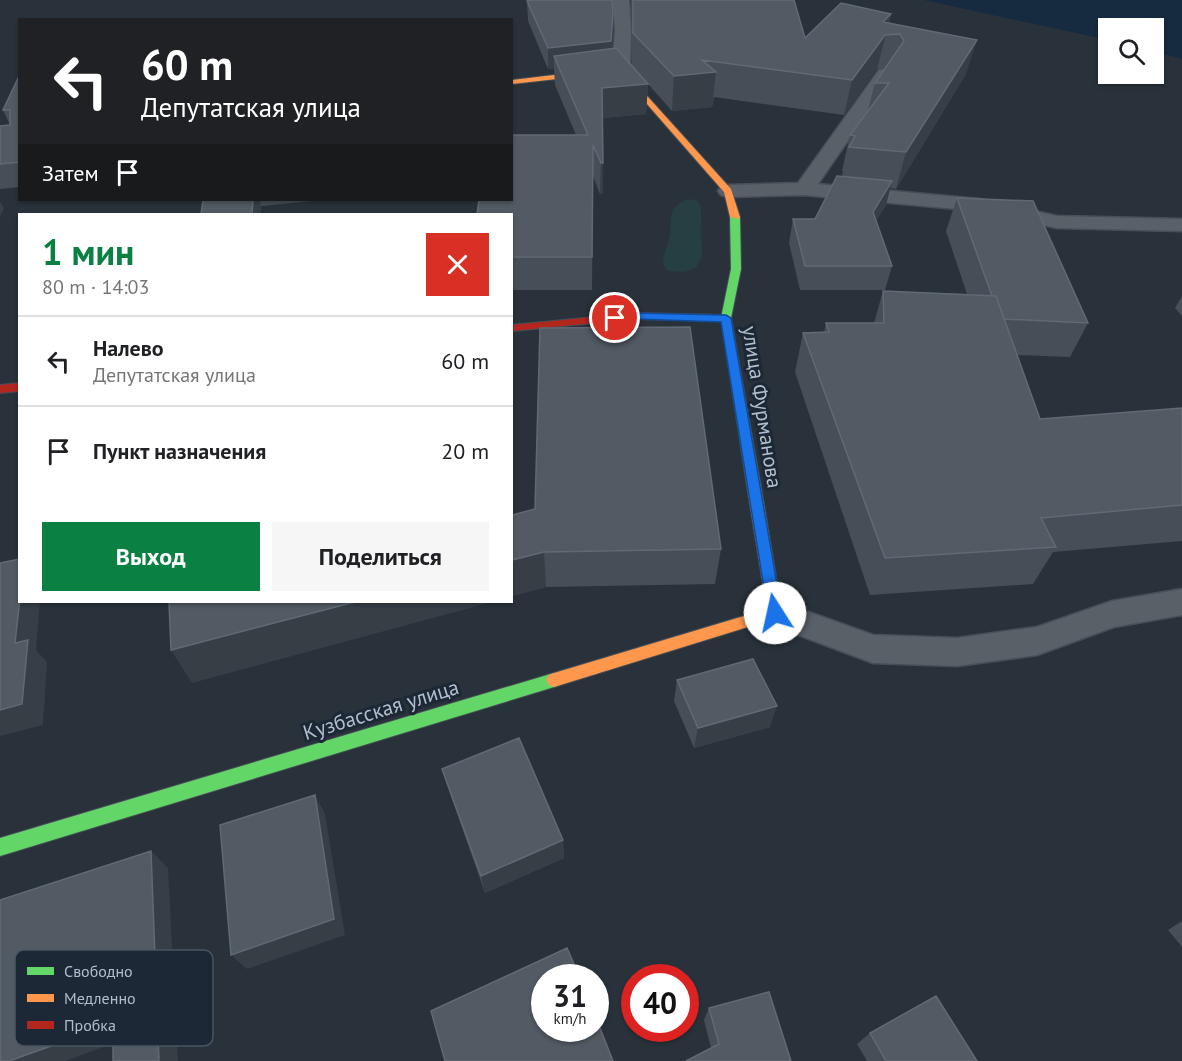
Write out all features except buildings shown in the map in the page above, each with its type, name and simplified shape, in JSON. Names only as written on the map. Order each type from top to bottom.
[{"type":"street","points":[[513,82],[621,69]]},
{"type":"street","name":"улица Фурманова","points":[[621,69],[729,191],[736,223],[736,269],[726,318],[775,613]]},
{"type":"street","points":[[513,328],[636,316],[726,318]]},
{"type":"street","points":[[0,389],[18,387]]},
{"type":"street","name":"Кузбасская улица","points":[[0,847],[775,613]]},
{"type":"lane","points":[[621,0],[623,31],[621,69]]},
{"type":"lane","points":[[804,189],[885,74]]},
{"type":"lane","points":[[729,191],[804,189],[979,205],[1057,222],[1182,225]]},
{"type":"lane","points":[[775,613],[873,649],[957,652],[1037,640],[1112,614],[1158,604],[1182,602]]},
{"type":"green space","points":[[688,199],[698,201],[701,208],[702,257],[696,268],[684,272],[668,271],[663,260],[670,235],[672,214],[681,202]]},
{"type":"water","points":[[924,0],[1182,0],[1182,59],[1164,54],[1164,18],[1098,18],[1098,38]]},
{"type":"traffic: fast","points":[[735,217],[736,269],[726,318],[757,505]]},
{"type":"traffic: fast","points":[[0,847],[554,680]]},
{"type":"traffic: slow","points":[[513,82],[621,69],[728,191],[735,217]]},
{"type":"traffic: slow","points":[[554,680],[775,613],[757,505]]},
{"type":"traffic: jam","points":[[513,328],[636,316],[726,318]]},
{"type":"traffic: jam","points":[[0,389],[18,387]]},
{"type":"route","points":[[615,318],[636,316],[726,318],[775,613]]}]
